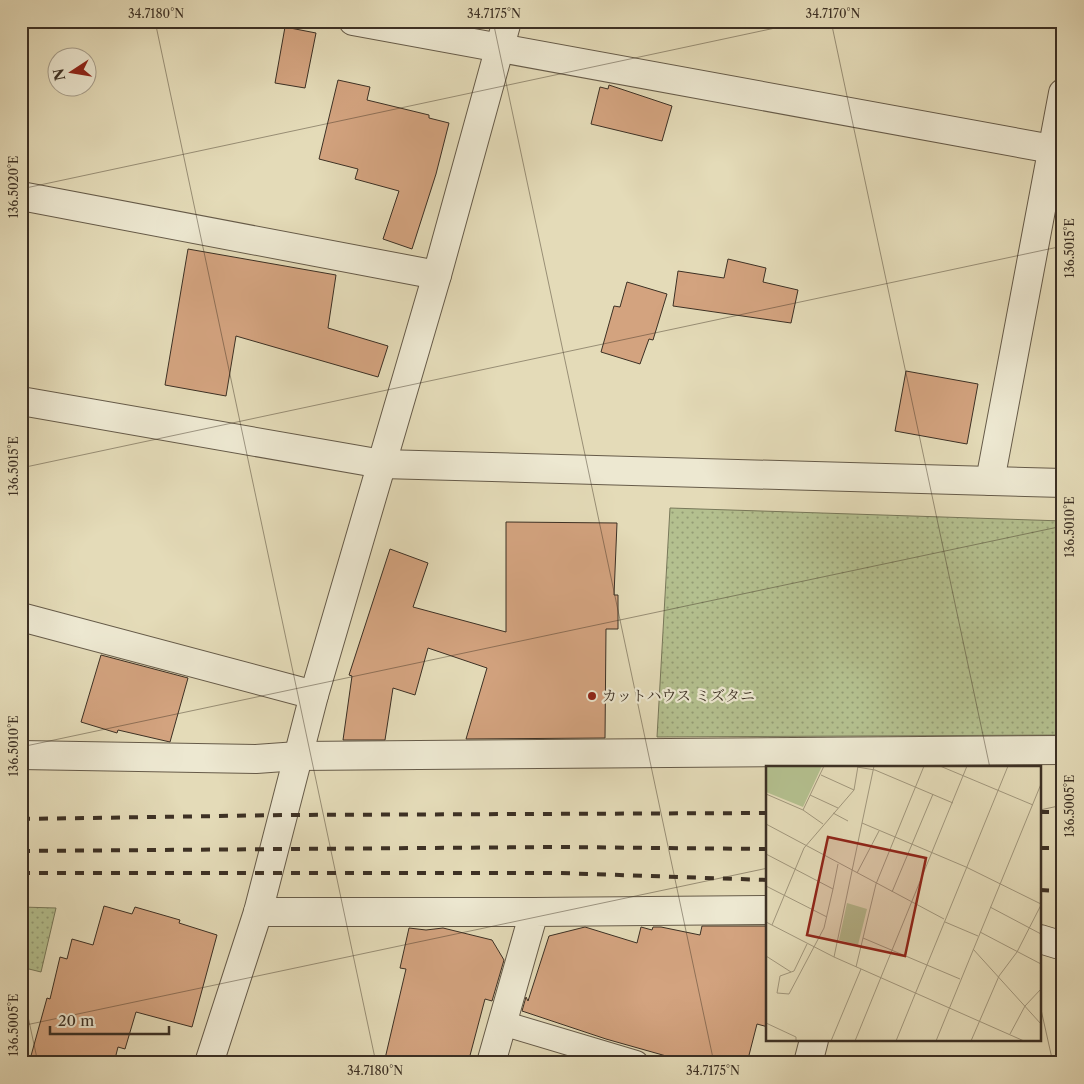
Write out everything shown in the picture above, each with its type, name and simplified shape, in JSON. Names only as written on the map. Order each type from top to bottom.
[{"type":"street","points":[[353,21],[1058,150]]},
{"type":"street","points":[[209,1063],[258,912],[314,695],[437,274],[507,21]]},
{"type":"street","points":[[990,481],[1058,150],[1063,93]]},
{"type":"street","points":[[21,196],[437,274]]},
{"type":"street","points":[[21,401],[382,464],[1063,483]]},
{"type":"street","points":[[21,616],[314,695]]},
{"type":"street","points":[[21,755],[256,758],[298,756],[1063,750]]},
{"type":"street","points":[[258,912],[766,910]]},
{"type":"street","points":[[491,1063],[534,912]]},
{"type":"street","points":[[1042,940],[1063,946]]},
{"type":"street","points":[[808,1063],[813,1042]]},
{"type":"lane","points":[[502,1023],[636,1063]]},
{"type":"green space","points":[[670,508],[1063,521],[1063,735],[657,737]]},
{"type":"green space","points":[[21,907],[56,908],[41,972],[21,967]]},
{"type":"building","points":[[285,27],[316,33],[305,88],[275,83]]},
{"type":"building","points":[[338,80],[370,87],[367,100],[429,115],[429,118],[449,123],[436,174],[412,249],[383,239],[399,191],[355,179],[358,169],[319,159]]},
{"type":"building","points":[[609,85],[672,106],[662,141],[591,124],[600,87],[608,89]]},
{"type":"building","points":[[188,249],[336,275],[328,328],[388,346],[378,377],[236,336],[226,396],[165,385]]},
{"type":"building","points":[[728,259],[766,268],[763,282],[798,290],[791,323],[673,306],[678,271],[724,278]]},
{"type":"building","points":[[627,282],[667,294],[653,340],[649,339],[640,364],[601,352],[614,306],[620,307]]},
{"type":"building","points":[[906,371],[978,384],[967,444],[895,431]]},
{"type":"building","points":[[506,522],[617,523],[614,595],[618,595],[618,629],[606,629],[605,738],[466,739],[487,668],[428,648],[415,695],[393,688],[385,740],[343,740],[352,676],[349,675],[390,549],[428,563],[413,607],[506,632]]},
{"type":"building","points":[[101,655],[188,678],[170,742],[118,730],[117,733],[81,722]]},
{"type":"building","points":[[104,906],[132,914],[135,907],[180,920],[179,923],[217,935],[192,1027],[136,1012],[125,1049],[118,1047],[114,1063],[29,1063],[47,998],[50,999],[60,957],[67,959],[72,939],[93,945]]},
{"type":"building","points":[[702,926],[766,926],[766,1026],[757,1024],[747,1063],[691,1063],[606,1039],[522,1011],[526,997],[528,1001],[549,936],[585,927],[637,943],[641,927],[652,930],[653,927],[661,927],[700,935]]},
{"type":"building","points":[[409,928],[426,930],[443,928],[492,940],[504,960],[492,1001],[485,999],[468,1063],[384,1063],[406,969],[400,968]]},
{"type":"railway","points":[[1042,812],[1063,812]]},
{"type":"railway","points":[[21,819],[284,815],[766,813]]},
{"type":"railway","points":[[21,851],[558,847],[766,849]]},
{"type":"railway","points":[[1042,848],[1063,848]]},
{"type":"railway","points":[[21,873],[560,873],[766,880]]},
{"type":"railway","points":[[1042,890],[1063,891]]},
{"type":"place","name":"カットハウス ミズタニ","points":[[592,696]]}]
